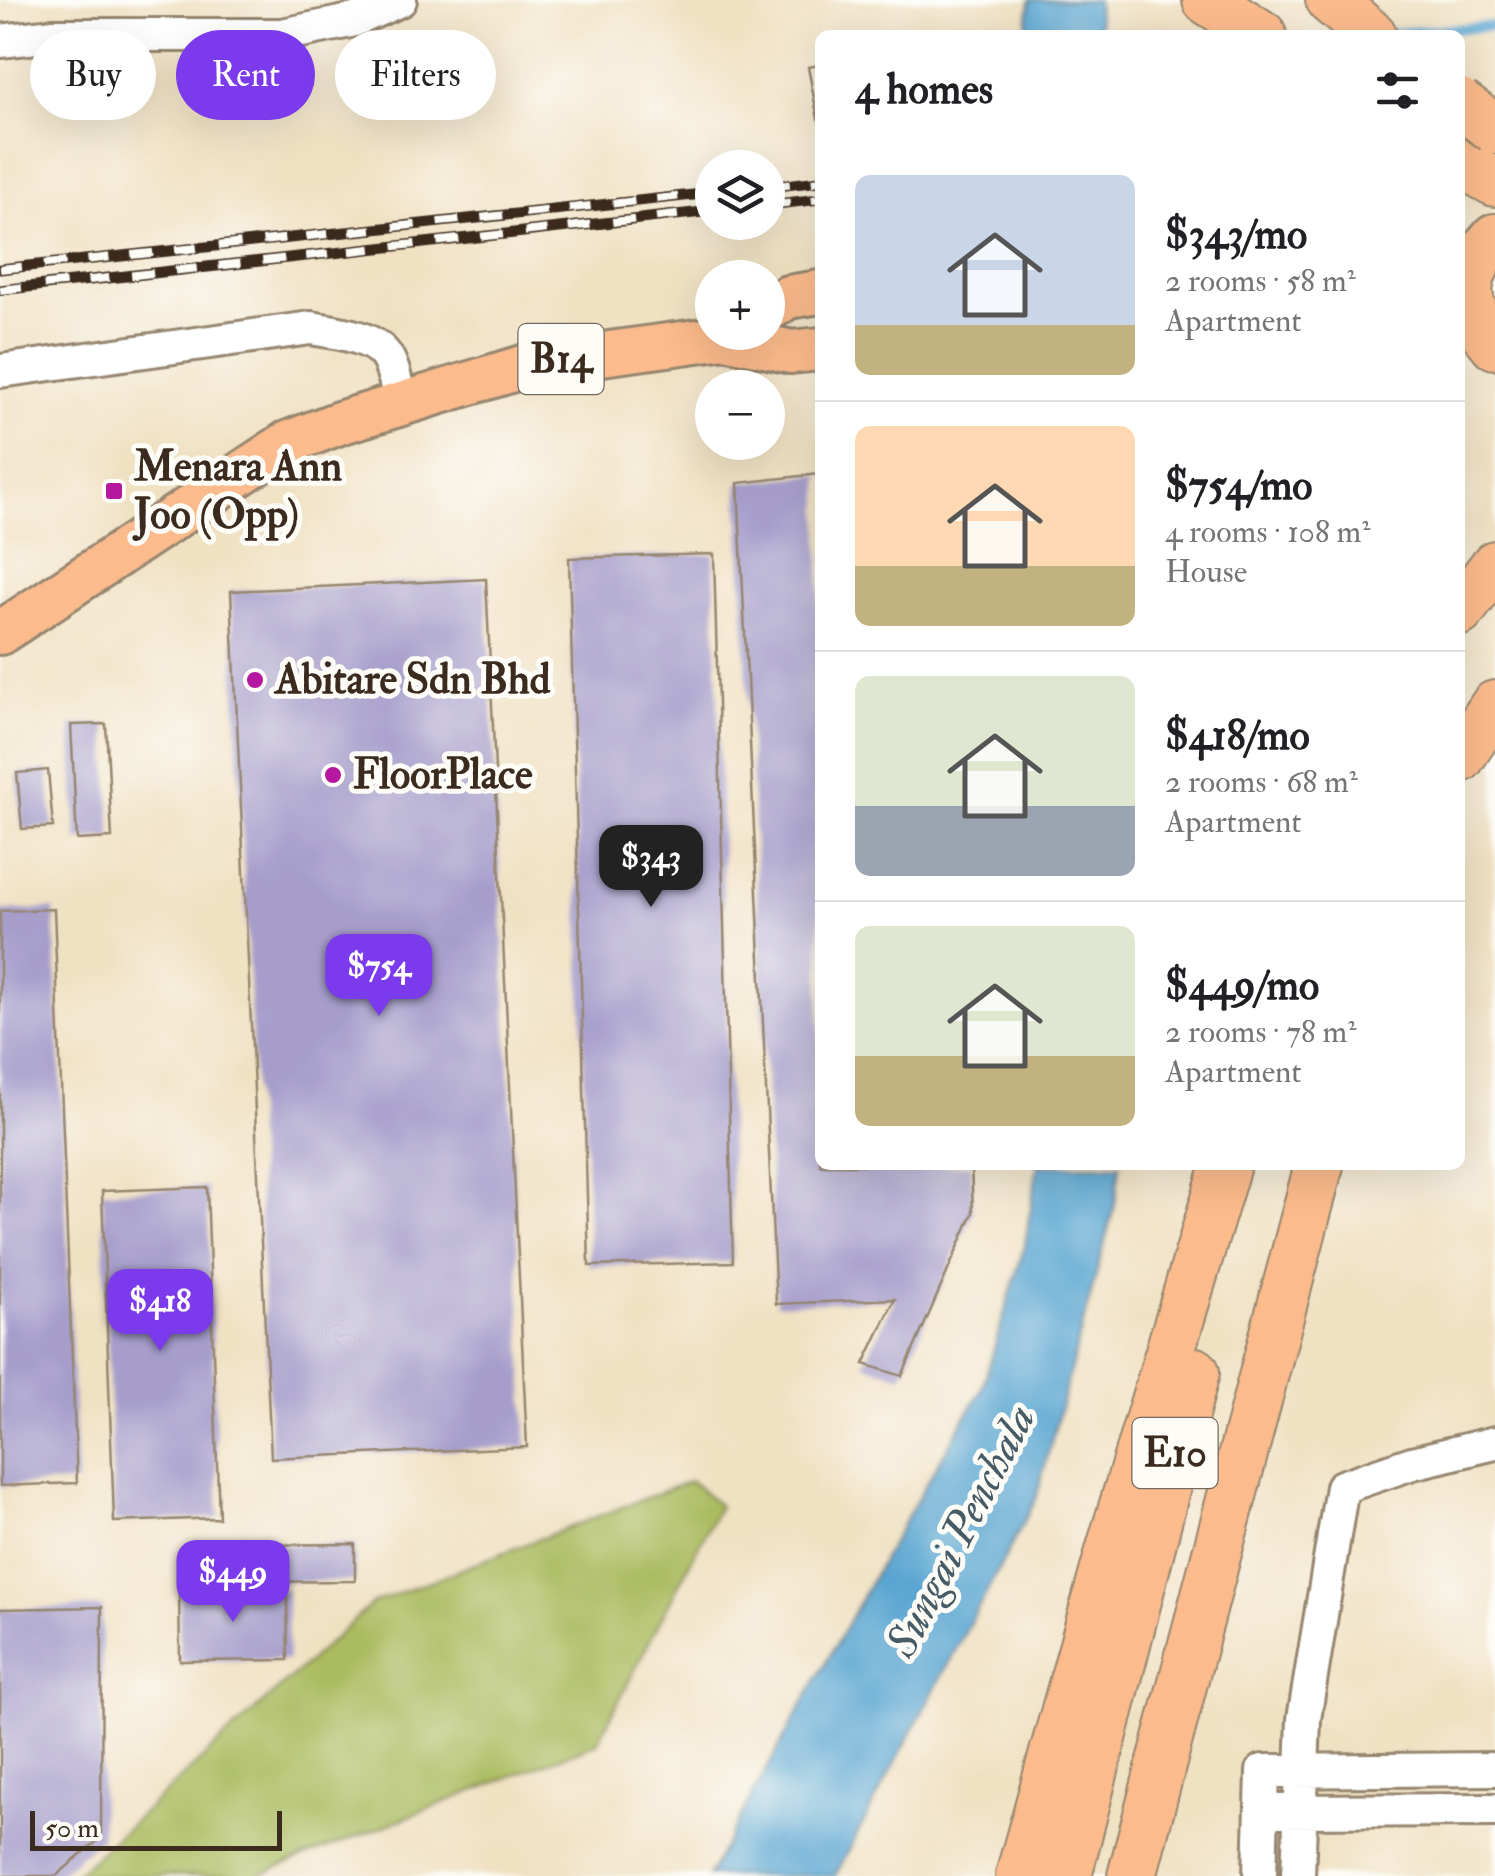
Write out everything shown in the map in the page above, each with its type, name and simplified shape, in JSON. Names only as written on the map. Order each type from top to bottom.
[{"type":"highway","points":[[1207,0],[1254,30]]},
{"type":"highway","points":[[1330,0],[1366,30]]},
{"type":"highway","points":[[1465,108],[1495,130]]},
{"type":"highway","points":[[1465,166],[1495,182]]},
{"type":"highway","points":[[1465,223],[1495,220]]},
{"type":"highway","points":[[1495,238],[1482,252],[1474,287],[1474,318],[1495,345]]},
{"type":"highway","points":[[1465,604],[1495,565]]},
{"type":"highway","points":[[1465,621],[1495,587]]},
{"type":"highway","points":[[1465,750],[1495,705]]},
{"type":"highway","points":[[1020,1876],[1111,1548],[1224,1170]]},
{"type":"highway","name":"E10","points":[[1068,1876],[1246,1170]]},
{"type":"highway","name":"E10","points":[[1132,1876],[1318,1170]]},
{"type":"main road","points":[[785,298],[815,293]]},
{"type":"main road","points":[[1465,334],[1495,345]]},
{"type":"main road","name":"B14","points":[[0,633],[287,442],[536,363],[695,340]]},
{"type":"main road","name":"B14","points":[[784,350],[815,350]]},
{"type":"street","points":[[0,41],[54,35],[282,35],[354,20],[400,0]]},
{"type":"street","points":[[0,371],[311,328],[367,342],[386,355],[401,403]]},
{"type":"street","points":[[1298,1876],[1304,1719],[1342,1487],[1412,1463],[1495,1443]]},
{"type":"street","points":[[1260,1876],[1263,1771],[1495,1769]]},
{"type":"street","points":[[1262,1811],[1495,1810]]},
{"type":"green space","points":[[690,1481],[719,1506],[597,1743],[256,1876],[74,1876],[373,1603]]},
{"type":"water","points":[[1030,0],[1097,0],[1099,30],[1027,30]]},
{"type":"water","name":"Sungai Penchala","points":[[1037,1170],[1119,1170],[1115,1204],[1036,1499],[835,1876],[708,1876],[894,1539],[982,1389],[1025,1244]]},
{"type":"building","points":[[815,66],[815,103],[808,67]]},
{"type":"building","points":[[815,475],[815,1170],[971,1170],[973,1213],[902,1376],[864,1364],[895,1299],[776,1304],[738,483]]},
{"type":"building","points":[[714,554],[733,1262],[589,1266],[569,558]]},
{"type":"building","points":[[486,579],[527,1447],[271,1458],[231,591]]},
{"type":"building","points":[[106,724],[112,838],[77,840],[71,725]]},
{"type":"building","points":[[48,770],[53,827],[22,829],[17,773]]},
{"type":"building","points":[[54,909],[77,1483],[0,1486],[0,911]]},
{"type":"building","points":[[207,1187],[219,1518],[114,1522],[102,1191]]},
{"type":"building","points":[[355,1544],[355,1581],[244,1582],[243,1545]]},
{"type":"building","points":[[287,1589],[288,1660],[180,1661],[179,1590]]},
{"type":"building","points":[[102,1607],[101,1838],[56,1876],[0,1876],[0,1609]]},
{"type":"waterway","points":[[1438,30],[1495,26]]},
{"type":"railway","points":[[1465,115],[1495,112]]},
{"type":"railway","points":[[1465,134],[1495,131]]},
{"type":"railway","points":[[785,185],[815,182]]},
{"type":"railway","points":[[0,269],[695,195]]},
{"type":"railway","points":[[785,203],[815,200]]},
{"type":"railway","points":[[0,290],[695,213]]},
{"type":"place","name":"Menara Ann Joo (Opp)","points":[[114,491]]},
{"type":"place","name":"Abitare Sdn Bhd","points":[[255,680]]},
{"type":"place","name":"FloorPlace","points":[[333,775]]}]
